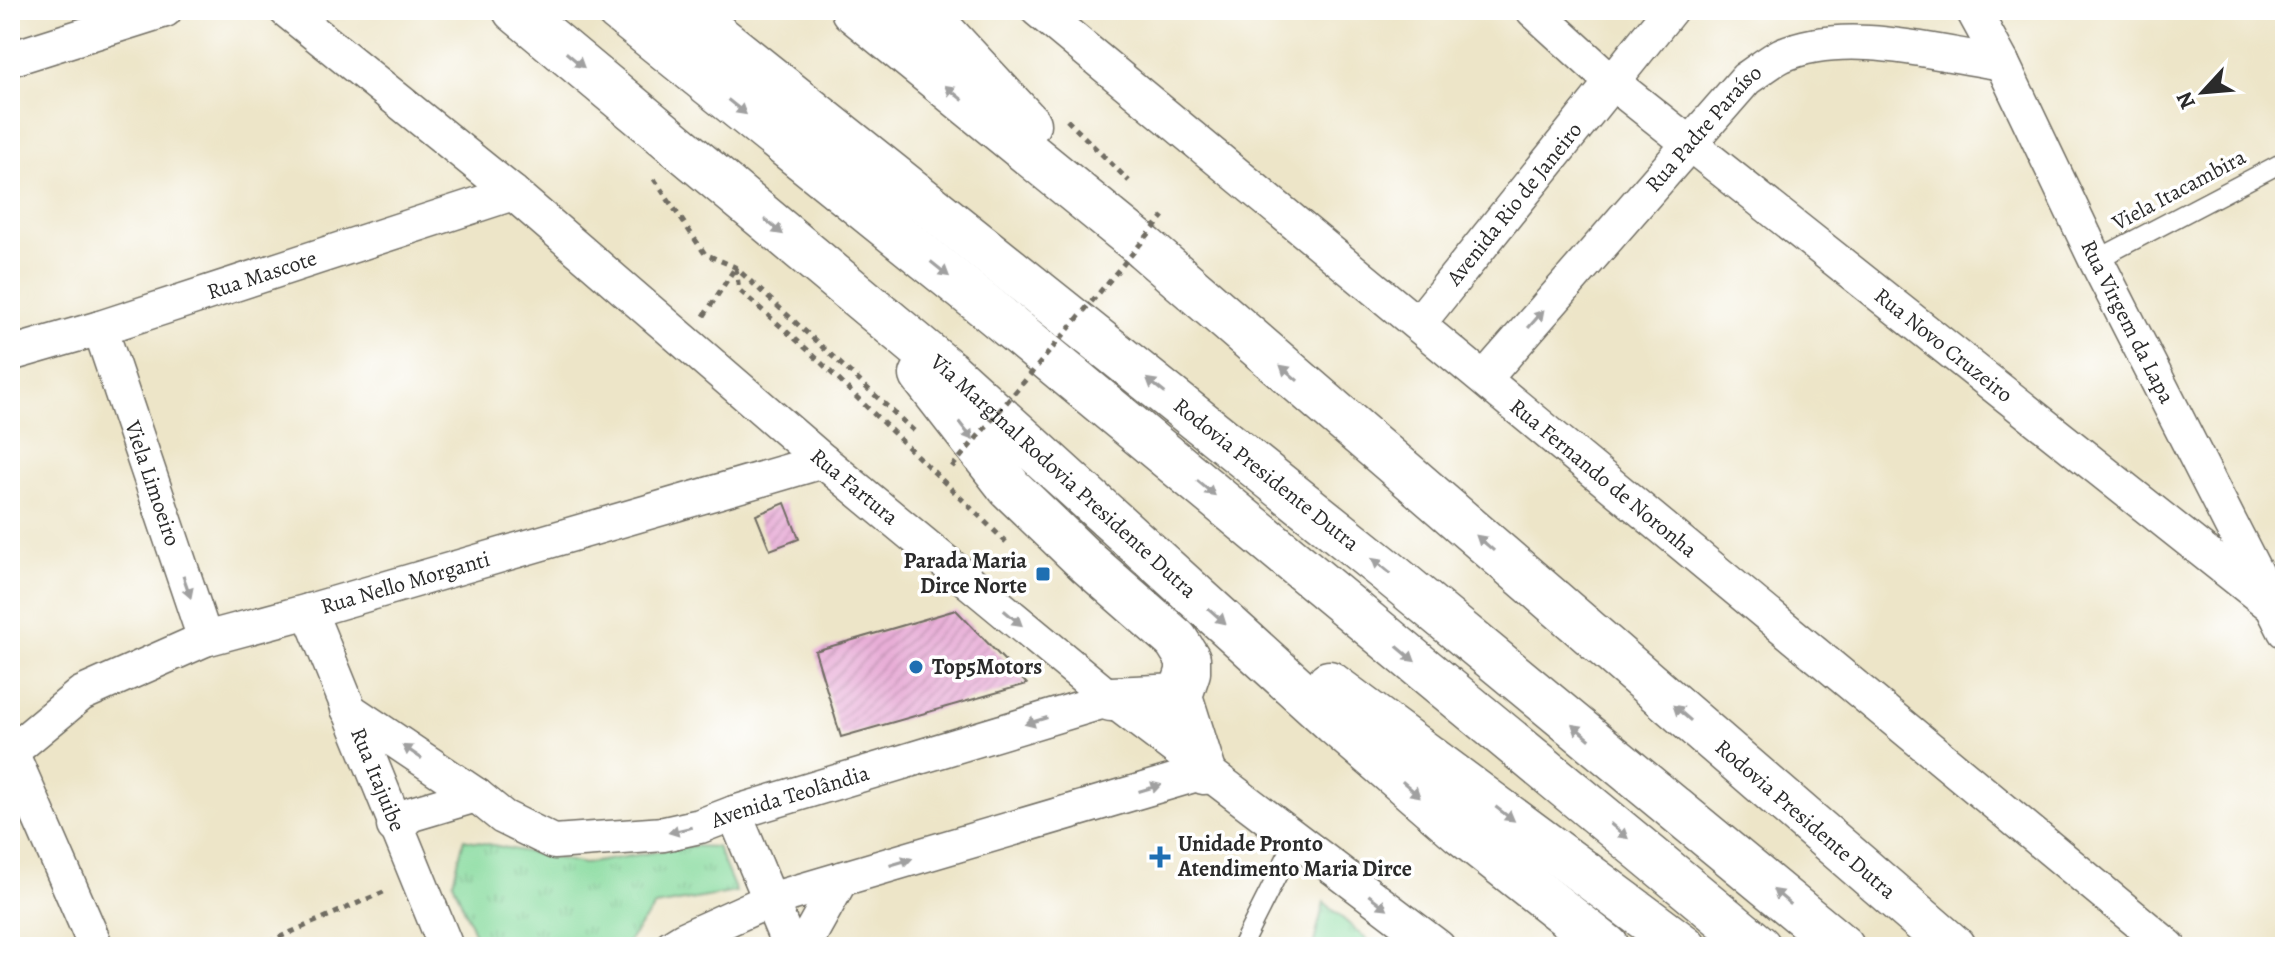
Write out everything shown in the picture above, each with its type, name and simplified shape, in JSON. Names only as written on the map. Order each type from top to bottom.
[{"type":"highway","name":"Via Marginal Rodovia Presidente Dutra","points":[[515,10],[948,371],[1254,650],[1461,832],[1607,947]]},
{"type":"highway","points":[[618,10],[989,309],[1759,947]]},
{"type":"highway","name":"Rodovia Presidente Dutra","points":[[685,10],[1387,571],[1842,947]]},
{"type":"highway","name":"Rodovia Presidente Dutra","points":[[853,10],[1154,232],[1953,947]]},
{"type":"highway","points":[[917,10],[1154,232]]},
{"type":"highway","points":[[866,303],[1010,488],[1087,562],[1176,640],[1188,659],[1188,672],[1180,696],[1204,772]]},
{"type":"highway","points":[[1254,650],[1314,671],[1684,947]]},
{"type":"highway","points":[[1111,699],[1180,696]]},
{"type":"street","points":[[10,59],[165,10]]},
{"type":"street","name":"Rua Fartura","points":[[286,10],[513,193],[823,461],[1111,699],[1438,947]]},
{"type":"street","name":"Rua Fernando de Noronha","points":[[1038,10],[2169,947]]},
{"type":"street","name":"Rua Novo Cruzeiro","points":[[1533,10],[1613,83],[2279,619]]},
{"type":"street","name":"Avenida Rio de Janeiro","points":[[1418,324],[1670,10]]},
{"type":"street","name":"Rua Virgem da Lapa","points":[[1973,10],[2279,619]]},
{"type":"street","name":"Rua Padre Paraíso","points":[[1485,378],[1746,79],[1782,55],[1824,43],[1879,44],[2002,63]]},
{"type":"street","name":"Rua Mascote","points":[[10,354],[100,328],[513,193]]},
{"type":"street","name":"Viela Limoeiro","points":[[100,328],[205,639]]},
{"type":"street","name":"Rua Nello Morganti","points":[[10,753],[81,694],[205,639],[823,461]]},
{"type":"street","name":"Rua Itajuibe","points":[[309,611],[394,826],[446,947]]},
{"type":"street","name":"Avenida Teolândia","points":[[348,709],[476,795],[503,817],[554,842],[664,834],[700,826],[1111,699]]},
{"type":"street","points":[[10,753],[96,947]]},
{"type":"street","points":[[671,947],[770,900],[1204,772]]},
{"type":"street","points":[[394,826],[412,814],[476,795]]},
{"type":"street","points":[[734,813],[790,947]]},
{"type":"street","points":[[803,947],[841,879]]},
{"type":"lane","name":"Viela Itacambira","points":[[2096,260],[2285,161]]},
{"type":"lane","points":[[1241,947],[1295,840]]},
{"type":"path","points":[[952,467],[1154,232]]},
{"type":"path","points":[[686,343],[735,267]]},
{"type":"path","points":[[735,267],[918,435]]},
{"type":"path","points":[[735,267],[739,290],[809,351],[1009,545]]},
{"type":"path","points":[[257,947],[417,878]]},
{"type":"green space","points":[[464,839],[584,864],[690,846],[717,847],[736,892],[655,906],[624,947],[480,947],[453,882]]},
{"type":"green space","points":[[1324,902],[1375,947],[1313,947]]},
{"type":"building","points":[[785,503],[799,539],[770,550],[756,515]]},
{"type":"building","name":"Top5Motors","points":[[956,610],[1027,684],[841,737],[815,651]]},
{"type":"place","name":"Parada Maria Dirce Norte","points":[[1043,574]]},
{"type":"place","name":"Top5Motors","points":[[916,667]]},
{"type":"place","name":"Unidade Pronto Atendimento Maria Dirce","points":[[1160,857]]}]
